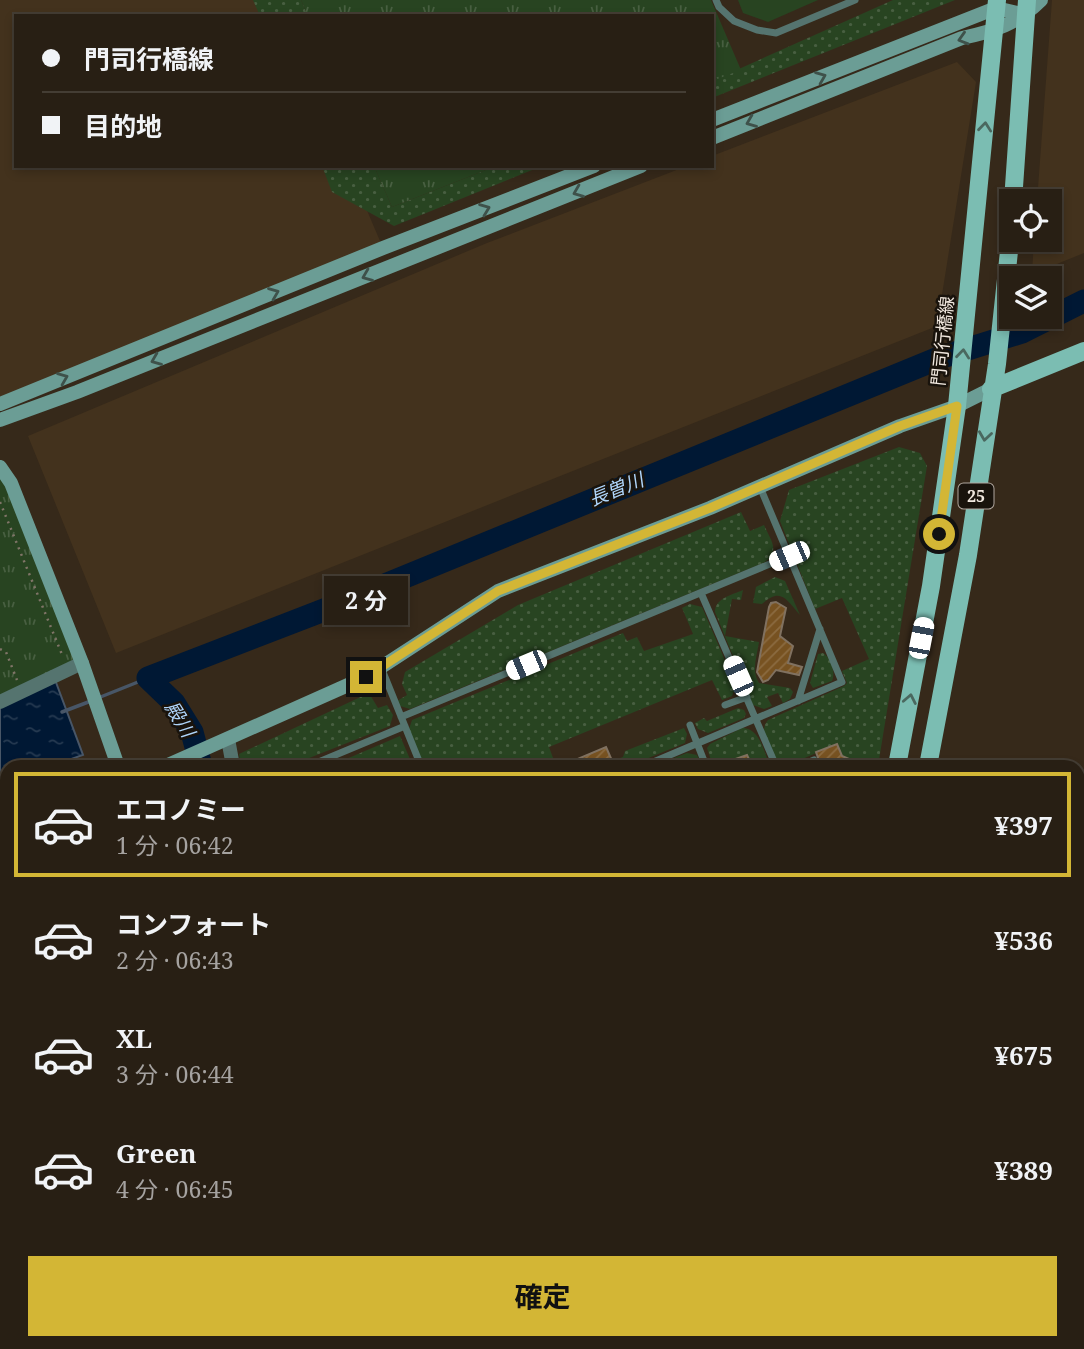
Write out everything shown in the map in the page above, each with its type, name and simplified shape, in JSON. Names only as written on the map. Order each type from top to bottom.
[{"type":"main road","name":"門司行橋線","points":[[898,760],[931,586],[957,406],[997,4]]},
{"type":"main road","points":[[1014,189],[1026,8]]},
{"type":"main road","name":"25","points":[[929,760],[968,555],[991,389],[997,364],[1009,252]]},
{"type":"main road","points":[[991,389],[1084,351]]},
{"type":"street","points":[[714,137],[962,38],[995,31],[1041,0]]},
{"type":"street","points":[[714,119],[997,4],[1026,8]]},
{"type":"street","points":[[0,404],[588,168]]},
{"type":"street","points":[[0,420],[77,392],[636,168]]},
{"type":"street","points":[[180,760],[366,677],[498,591],[760,486],[900,426],[957,406],[991,389]]},
{"type":"street","points":[[0,467],[11,482],[82,663],[116,759]]},
{"type":"street","points":[[0,702],[82,663]]},
{"type":"street","points":[[224,741],[231,760]]},
{"type":"lane","points":[[716,0],[719,7],[734,21],[757,30],[776,33],[855,0]]},
{"type":"lane","points":[[658,760],[842,682],[760,486]]},
{"type":"lane","points":[[401,717],[789,556]]},
{"type":"lane","points":[[701,593],[773,760]]},
{"type":"lane","points":[[798,701],[820,629]]},
{"type":"lane","points":[[381,667],[419,760]]},
{"type":"lane","points":[[725,705],[747,697]]},
{"type":"lane","points":[[690,725],[704,760]]},
{"type":"lane","points":[[323,760],[405,726]]},
{"type":"path","points":[[0,502],[68,670]]},
{"type":"path","points":[[0,649],[6,652],[22,692]]},
{"type":"shaded area","points":[[0,0],[276,0],[282,14],[14,14],[14,168],[349,168],[383,248],[0,404]]},
{"type":"shaded area","points":[[1052,0],[1084,0],[1084,253],[1052,266],[1032,266],[1033,252],[1062,252],[1062,189],[1038,189]]},
{"type":"shaded area","points":[[957,62],[976,82],[937,326],[116,653],[28,436],[487,243],[682,168],[714,168],[714,155]]},
{"type":"green space","points":[[253,0],[301,0],[307,14],[259,14]]},
{"type":"green space","points":[[301,0],[711,0],[741,70],[714,80],[714,14],[307,14]]},
{"type":"green space","points":[[738,0],[818,0],[768,22],[743,13]]},
{"type":"green space","points":[[893,0],[955,0],[714,97],[714,80]]},
{"type":"green space","points":[[323,168],[375,168],[392,207],[491,168],[537,168],[394,226],[332,192]]},
{"type":"green space","points":[[375,168],[491,168],[392,207]]},
{"type":"green space","points":[[899,447],[920,453],[927,466],[879,760],[848,760],[842,756],[837,744],[800,760],[775,760],[769,749],[764,730],[768,720],[844,686],[847,683],[842,671],[869,659],[842,598],[815,609],[780,521],[789,490]]},
{"type":"green space","points":[[0,467],[82,663],[0,702]]},
{"type":"green space","points":[[741,512],[750,531],[764,525],[769,535],[773,549],[770,558],[765,562],[410,709],[400,706],[397,701],[407,695],[402,684],[405,672],[518,605]]},
{"type":"green space","points":[[775,577],[785,581],[800,615],[783,597],[774,596],[762,604],[753,603],[756,587]]},
{"type":"green space","points":[[743,590],[741,600],[732,599],[725,636],[759,642],[755,668],[759,683],[790,688],[793,692],[790,699],[783,703],[778,693],[767,697],[772,706],[764,709],[753,705],[715,612],[721,600]]},
{"type":"green space","points":[[690,604],[702,607],[736,686],[732,696],[722,700],[712,680],[549,747],[554,760],[422,760],[409,729],[412,720],[623,633],[627,641],[637,637],[644,651],[693,634],[682,608]]},
{"type":"green space","points":[[823,653],[832,666],[832,681],[813,688],[810,683],[818,654]]},
{"type":"green space","points":[[369,693],[378,708],[387,705],[393,715],[390,726],[304,760],[240,760],[239,754]]},
{"type":"green space","points":[[738,708],[744,710],[744,718],[708,733],[698,729],[695,723],[704,718],[707,721]]},
{"type":"green space","points":[[684,728],[687,734],[685,743],[644,760],[615,760],[623,757],[625,751]]},
{"type":"green space","points":[[742,728],[748,729],[757,736],[768,760],[749,760],[747,755],[735,760],[711,760],[707,748]]},
{"type":"green space","points":[[400,736],[410,760],[344,760]]},
{"type":"green space","points":[[687,753],[697,755],[699,760],[674,760]]},
{"type":"water","points":[[54,677],[83,755],[68,760],[0,760],[0,702]]},
{"type":"building","points":[[776,602],[786,608],[780,636],[793,646],[788,663],[802,667],[799,675],[776,670],[763,682],[757,672],[769,607]]},
{"type":"building","points":[[837,744],[842,756],[849,760],[819,760],[816,752]]},
{"type":"building","points":[[606,747],[612,760],[575,760]]},
{"type":"building","points":[[747,755],[749,760],[732,760]]},
{"type":"waterway","name":"長曽川","points":[[199,760],[192,732],[174,703],[148,678],[324,610],[939,358],[1022,332],[1084,301]]},
{"type":"waterway","points":[[98,698],[148,678]]},
{"type":"waterway","points":[[62,712],[91,701]]},
{"type":"route","points":[[366,677],[498,591],[710,508],[900,426],[957,406],[939,534]]},
{"type":"water label","name":"殿川","points":[[180,719]]}]
